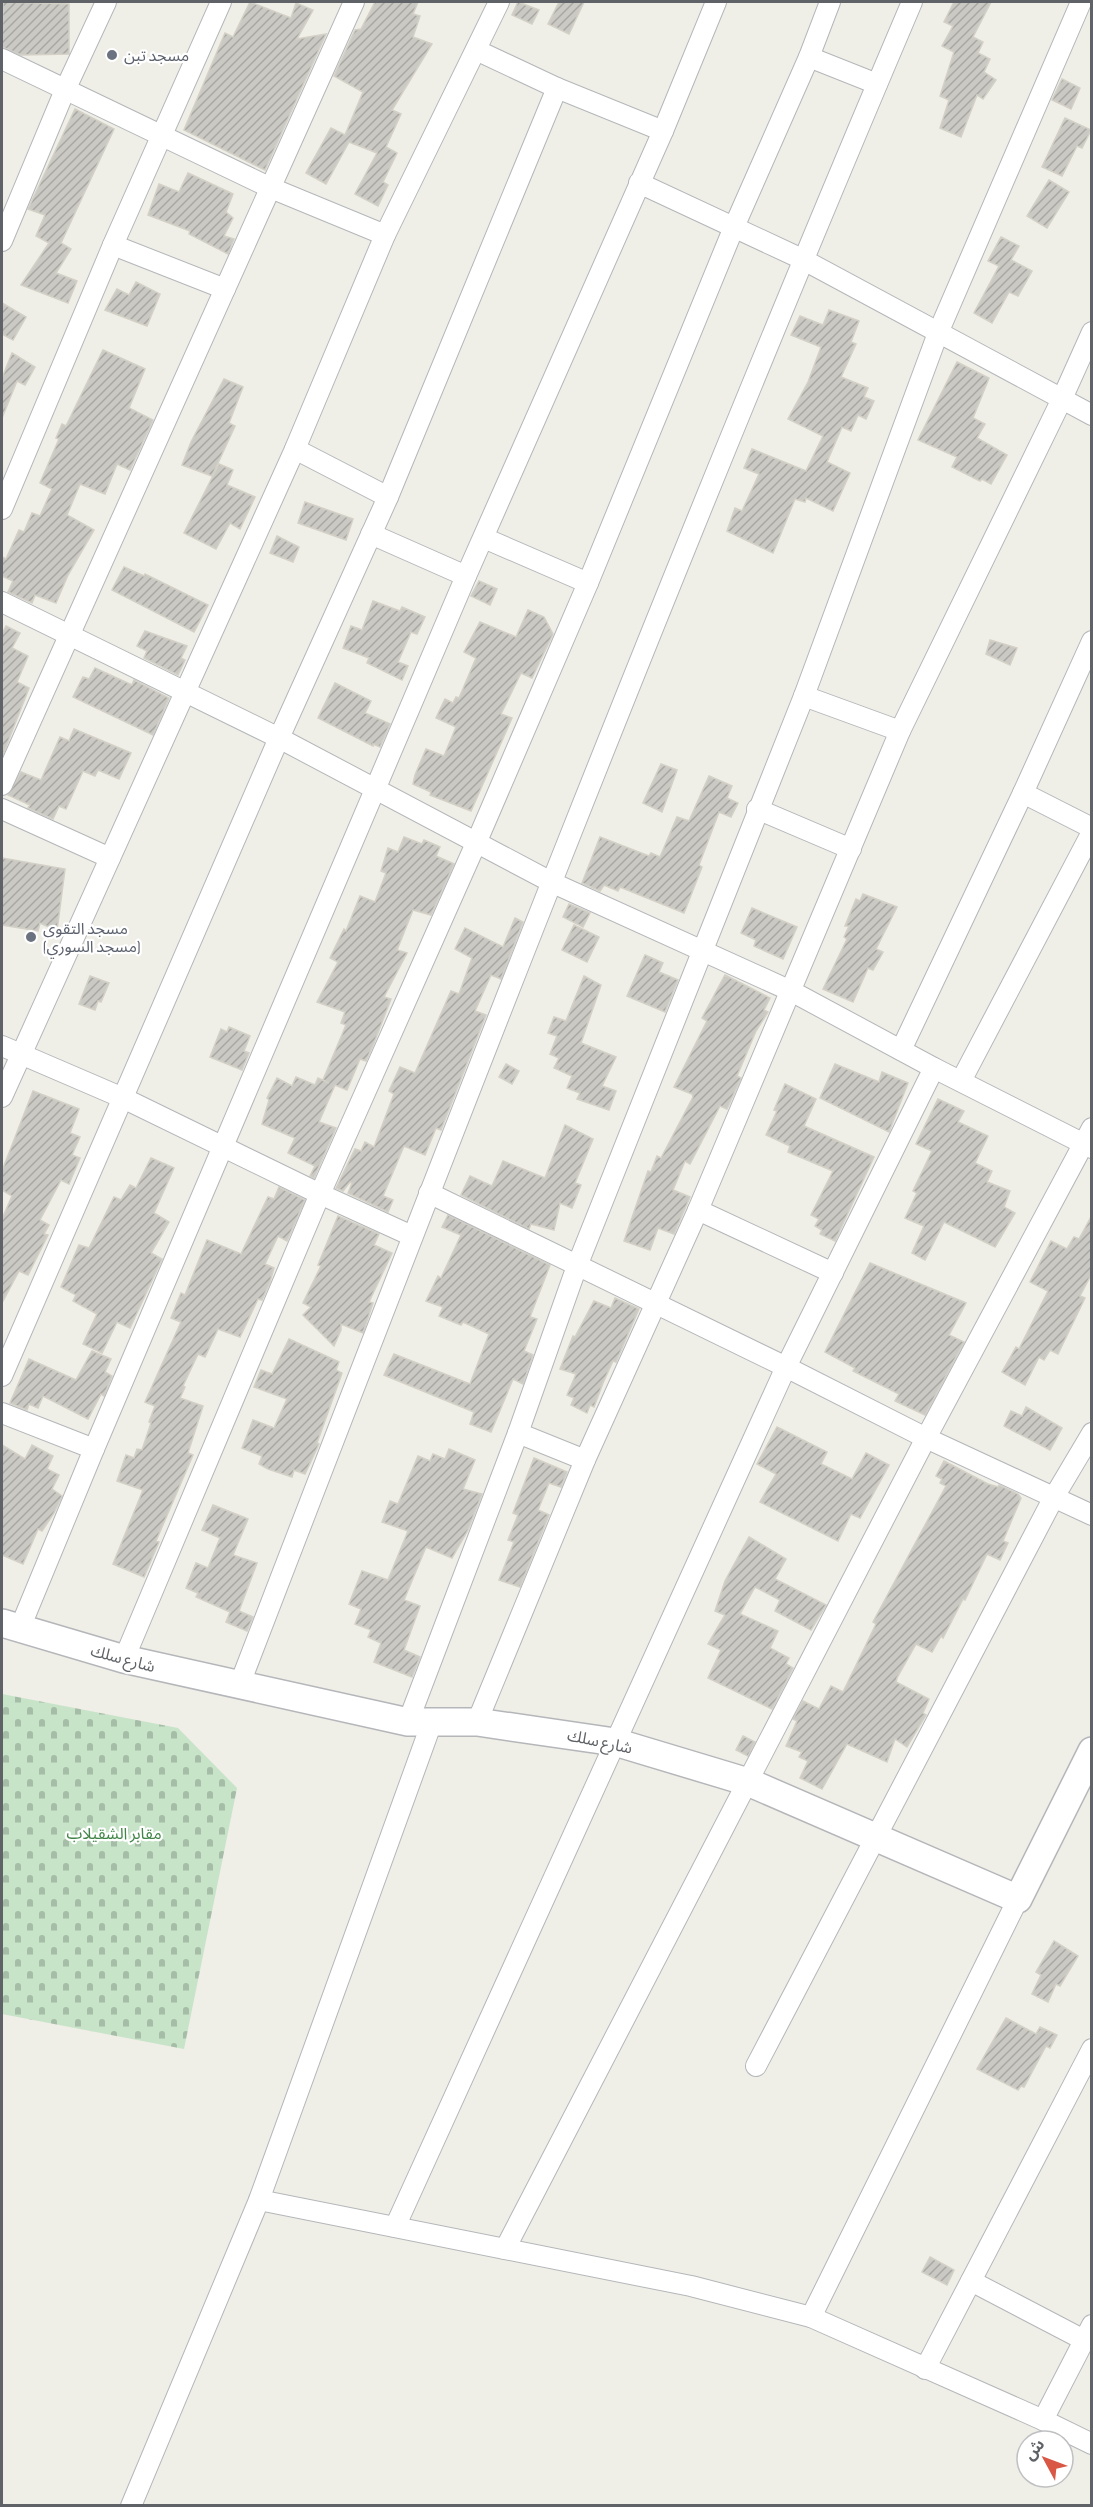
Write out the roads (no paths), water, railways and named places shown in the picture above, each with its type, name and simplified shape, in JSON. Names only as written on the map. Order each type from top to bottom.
[{"type":"street","points":[[2,241],[65,90],[106,2]]},
{"type":"street","points":[[2,509],[113,245],[221,2]]},
{"type":"street","points":[[2,785],[68,633],[354,2]]},
{"type":"street","points":[[2,1097],[295,449],[385,235],[499,2]]},
{"type":"street","points":[[11,1626],[94,1449],[466,576],[663,131],[716,2]]},
{"type":"street","points":[[124,1659],[320,1194],[477,841],[588,583],[734,227],[809,57],[830,2]]},
{"type":"street","points":[[239,1686],[412,1236],[802,259],[912,2]]},
{"type":"street","points":[[131,2505],[259,2200],[518,1433],[577,1266],[704,951],[757,809],[804,696],[938,333],[1081,2]]},
{"type":"street","points":[[476,50],[557,88],[663,131]]},
{"type":"street","points":[[809,57],[877,84]]},
{"type":"street","points":[[2,59],[271,188],[385,235]]},
{"type":"street","points":[[2,1376],[279,738],[387,497],[557,88]]},
{"type":"street","points":[[639,183],[802,259],[1092,416]]},
{"type":"street","points":[[113,245],[225,290]]},
{"type":"street","points":[[477,1722],[585,1460],[698,1210],[900,731],[1061,401],[1092,332]]},
{"type":"street","points":[[295,449],[387,497]]},
{"type":"street","points":[[371,534],[466,576]]},
{"type":"street","points":[[484,538],[588,583]]},
{"type":"street","points":[[2,602],[279,738],[553,883],[791,991],[934,1068],[1089,1140],[926,1438],[506,2249]]},
{"type":"street","points":[[901,1050],[1092,641]]},
{"type":"street","points":[[804,696],[900,731]]},
{"type":"street","points":[[1023,793],[1092,828]]},
{"type":"street","points":[[2,809],[110,858]]},
{"type":"street","points":[[757,809],[851,849]]},
{"type":"street","points":[[961,1081],[1092,832]]},
{"type":"street","points":[[2,1047],[123,1098],[412,1236]]},
{"type":"street","points":[[395,2227],[786,1367],[934,1068]]},
{"type":"street","points":[[429,1193],[926,1438],[1092,1515]]},
{"type":"street","points":[[698,1210],[833,1273]]},
{"type":"street","points":[[2,1413],[94,1449]]},
{"type":"street","points":[[518,1433],[585,1460]]},
{"type":"street","points":[[756,2066],[1054,1497],[1092,1433]]},
{"type":"street","name":"شارع سلك","points":[[11,1626],[124,1659],[239,1686],[420,1722],[477,1722],[615,1742],[748,1782],[1018,1899]]},
{"type":"street","points":[[811,2317],[1092,1751]]},
{"type":"street","points":[[925,2369],[1092,2049]]},
{"type":"street","points":[[259,2200],[691,2286],[811,2317],[1092,2444]]},
{"type":"street","points":[[971,2281],[1088,2332],[1042,2420]]},
{"type":"place","name":"مسجد تبن","points":[[112,55]]},
{"type":"place","name":"مسجد التقوى (مسجد السوري)","points":[[31,937]]},
{"type":"park label","name":"مقابر الشقيلاب","points":[[114,1833]]}]
